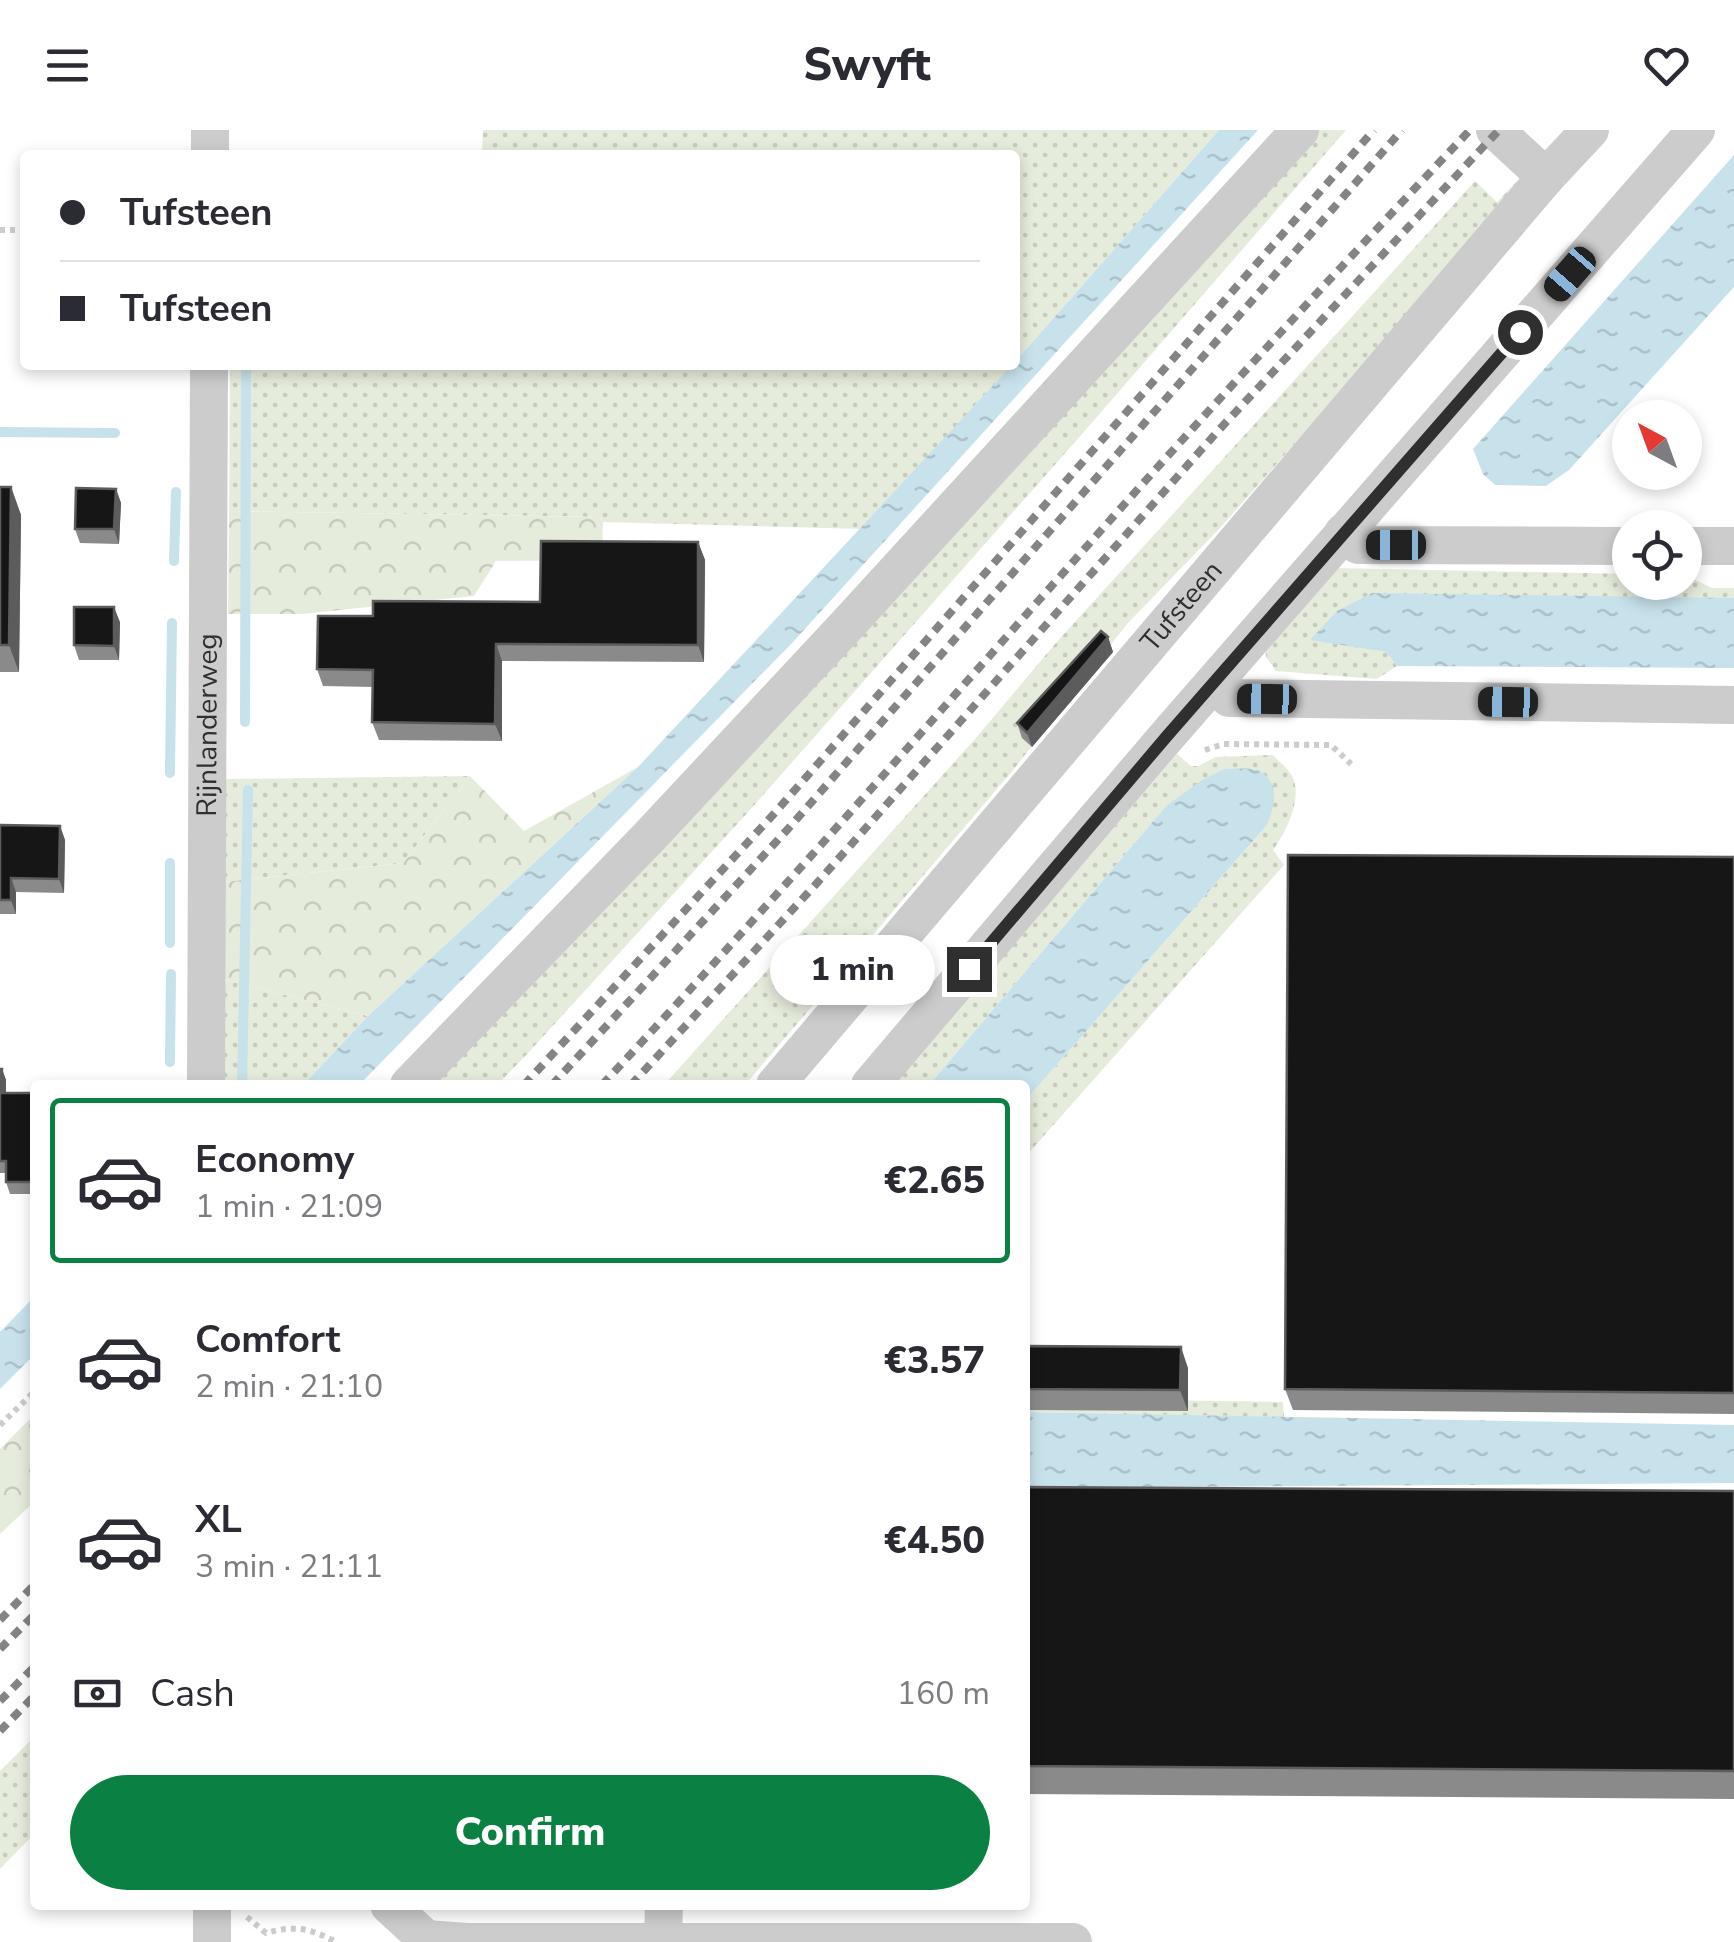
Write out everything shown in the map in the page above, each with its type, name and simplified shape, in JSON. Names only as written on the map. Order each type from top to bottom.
[{"type":"street","points":[[414,1080],[821,653],[1300,130]]},
{"type":"street","points":[[1496,130],[1546,177]]},
{"type":"street","name":"Tufsteen","points":[[779,1080],[1590,130]]},
{"type":"street","points":[[874,1080],[1167,736],[1696,130]]},
{"type":"street","name":"Rijnlanderweg","points":[[206,1080],[209,370]]},
{"type":"street","points":[[1343,533],[1358,545],[1612,546]]},
{"type":"street","points":[[1702,546],[1734,546]]},
{"type":"street","points":[[1213,684],[1229,698],[1734,705]]},
{"type":"street","points":[[394,1910],[426,1940],[467,1942],[664,1923],[1073,1942]]},
{"type":"path","points":[[1167,736],[1184,752],[1195,756],[1224,744],[1331,745],[1352,764]]},
{"type":"path","points":[[0,1425],[30,1396]]},
{"type":"path","points":[[212,1920],[241,1913],[266,1932],[287,1928],[312,1930],[336,1942]]},
{"type":"green space","points":[[483,130],[1219,130],[1020,356],[1020,150],[482,150]]},
{"type":"green space","points":[[1313,130],[1346,130],[749,811],[529,1052],[502,1080],[426,1080]]},
{"type":"green space","points":[[1522,176],[1527,180],[1221,527],[1127,624],[1014,769],[749,1080],[668,1080],[975,739],[1055,644],[1475,181],[1497,202]]},
{"type":"green space","points":[[230,370],[1007,370],[861,529],[603,522],[600,517],[229,511]]},
{"type":"green space","points":[[229,511],[600,517],[602,560],[496,561],[474,596],[301,614],[228,614]]},
{"type":"green space","points":[[1336,568],[1612,574],[1612,600],[1702,600],[1702,583],[1712,588],[1734,588],[1734,598],[1310,639],[1386,652],[1397,666],[1377,679],[1276,671],[1265,649]]},
{"type":"green space","points":[[1177,754],[1191,766],[1216,757],[1273,755],[1290,773],[1296,789],[1294,808],[1273,850],[1284,865],[1030,1151],[1030,1095],[1267,825],[1166,806],[933,1080],[898,1080]]},
{"type":"green space","points":[[638,767],[368,1016],[223,979],[224,882],[403,863],[470,776],[524,831]]},
{"type":"green space","points":[[470,776],[403,863],[224,882],[225,779]]},
{"type":"green space","points":[[223,979],[368,1016],[308,1080],[221,1080]]},
{"type":"green space","points":[[1030,1398],[1283,1402],[1284,1417],[1030,1412]]},
{"type":"green space","points":[[30,1419],[30,1506],[0,1534],[0,1449]]},
{"type":"green space","points":[[30,1741],[30,1838],[0,1869],[0,1771]]},
{"type":"water","points":[[1219,130],[1258,130],[793,642],[364,1080],[308,1080],[368,1016],[638,767],[1007,370],[1020,370],[1020,356]]},
{"type":"water","points":[[1734,155],[1734,287],[1632,400],[1612,400],[1612,422],[1569,470],[1546,486],[1495,485],[1483,474],[1473,449]]},
{"type":"water","points":[[1372,593],[1612,596],[1612,600],[1734,598],[1734,668],[1397,666],[1386,652],[1310,640],[1337,611]]},
{"type":"water","points":[[1224,769],[1259,771],[1273,789],[1274,803],[1267,825],[1030,1095],[1030,1080],[933,1080],[1166,806]]},
{"type":"water","points":[[30,1301],[30,1359],[0,1389],[0,1332]]},
{"type":"water","points":[[1030,1412],[1734,1425],[1734,1483],[1030,1488]]},
{"type":"building","points":[[0,487],[11,487],[9,645],[0,645]]},
{"type":"building","points":[[76,488],[116,489],[114,529],[75,529]]},
{"type":"building","points":[[541,541],[698,542],[698,645],[496,644],[495,724],[372,722],[373,670],[317,669],[318,616],[373,616],[373,601],[540,602]]},
{"type":"building","points":[[74,607],[114,607],[114,646],[74,645]]},
{"type":"building","points":[[1101,631],[1108,637],[1027,733],[1017,723]]},
{"type":"building","points":[[0,825],[60,826],[59,879],[11,878],[11,900],[0,900]]},
{"type":"building","points":[[1288,855],[1734,857],[1734,1393],[1285,1389]]},
{"type":"building","points":[[0,1069],[2,1069],[1,1093],[30,1093],[30,1182],[6,1182],[6,1161],[0,1161]]},
{"type":"building","points":[[1030,1346],[1181,1347],[1180,1390],[1030,1389]]},
{"type":"building","points":[[1030,1487],[1734,1491],[1734,1771],[1030,1766]]},
{"type":"waterway","points":[[245,722],[246,370]]},
{"type":"waterway","points":[[0,432],[115,433]]},
{"type":"waterway","points":[[174,561],[176,492]]},
{"type":"waterway","points":[[170,773],[172,623]]},
{"type":"waterway","points":[[242,1080],[248,790]]},
{"type":"waterway","points":[[170,863],[170,943]]},
{"type":"waterway","points":[[170,1062],[171,974]]},
{"type":"railway","points":[[529,1080],[772,816],[1374,130]]},
{"type":"railway","points":[[557,1080],[787,830],[1402,130]]},
{"type":"railway","points":[[607,1080],[1200,420],[1470,130]]},
{"type":"railway","points":[[636,1080],[817,883],[1217,432],[1499,130]]},
{"type":"railway","points":[[0,1620],[30,1589]]},
{"type":"railway","points":[[0,1649],[30,1619]]},
{"type":"railway","points":[[0,1701],[30,1671]]},
{"type":"railway","points":[[0,1731],[30,1700]]},
{"type":"route","points":[[969,969],[1520,332]]}]
